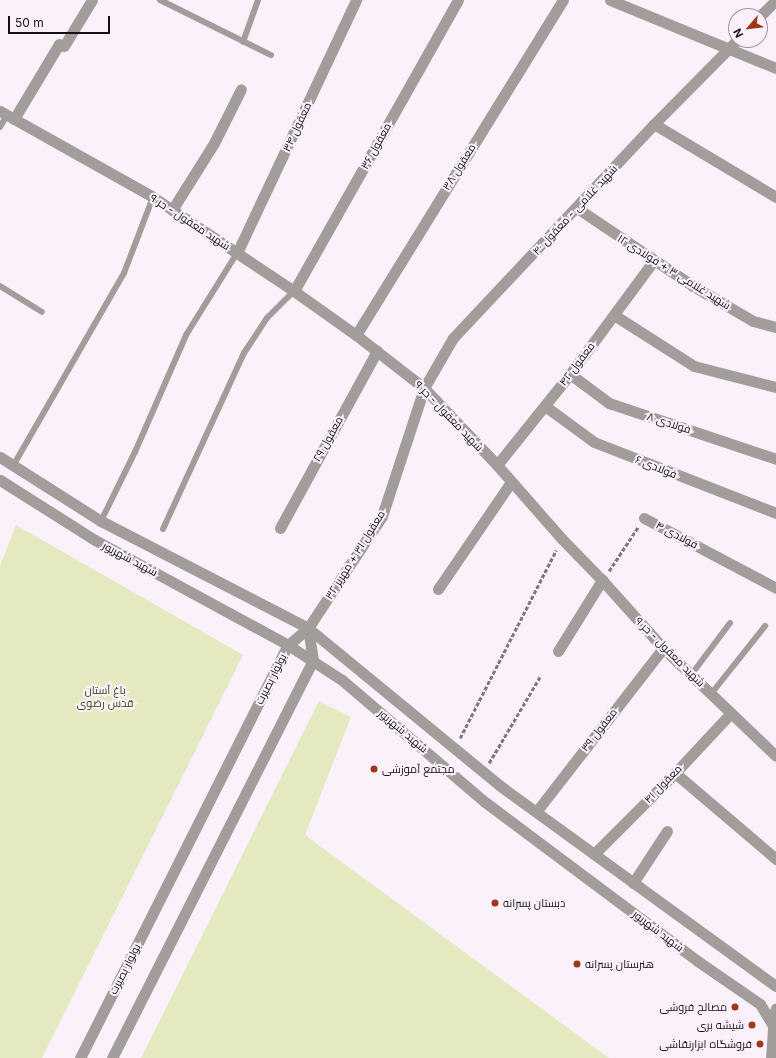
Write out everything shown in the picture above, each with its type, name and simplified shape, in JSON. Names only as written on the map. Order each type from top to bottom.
[{"type":"street","points":[[7,115],[59,44],[64,46],[92,0]]},
{"type":"street","name":"معقول ۳۴","points":[[237,253],[356,0]]},
{"type":"street","name":"معقول ۳۶","points":[[294,291],[458,0]]},
{"type":"street","name":"معقول ۳۸","points":[[356,335],[563,0]]},
{"type":"street","points":[[610,0],[728,48]]},
{"type":"street","points":[[768,8],[776,0]]},
{"type":"street","points":[[729,48],[776,68]]},
{"type":"street","name":"شهید غلامی - معقول ۴۰","points":[[424,388],[453,338],[577,208],[654,124],[729,48]]},
{"type":"street","points":[[172,210],[214,143],[241,89]]},
{"type":"street","name":"شهید معقول - حر ۹","points":[[7,115],[153,197],[294,291],[356,335],[424,388],[497,466],[562,539],[602,580],[662,648],[776,756]]},
{"type":"street","points":[[654,124],[776,197]]},
{"type":"street","name":"شهید غلامی ۳ + فولادی ۱۲","points":[[577,208],[693,286],[753,321],[776,327]]},
{"type":"street","name":"معقول ۴۲","points":[[497,466],[570,374],[654,260]]},
{"type":"street","points":[[614,315],[694,366],[776,387]]},
{"type":"street","name":"معقول ۲۹","points":[[280,528],[377,351]]},
{"type":"street","name":"فولادی ۸","points":[[570,374],[609,403],[776,459]]},
{"type":"street","name":"معقول ۳۱ + مهریز ۳۲","points":[[308,628],[382,516],[424,388]]},
{"type":"street","name":"فولادی ۶","points":[[545,406],[594,442],[776,513]]},
{"type":"street","name":"شهید شهریور","points":[[0,457],[100,521],[308,628],[484,772],[536,812],[776,986]]},
{"type":"street","name":"شهید شهریور","points":[[0,480],[95,540],[288,645],[342,680],[485,802],[699,962],[760,1004],[775,1030]]},
{"type":"street","points":[[438,589],[511,482]]},
{"type":"street","name":"فولادی ۴","points":[[644,518],[776,588]]},
{"type":"street","points":[[558,651],[602,580]]},
{"type":"street","points":[[112,1058],[313,660],[308,628]]},
{"type":"street","name":"بولوار بصیرت","points":[[80,1058],[288,645],[308,628]]},
{"type":"street","name":"معقول ۳۹","points":[[536,812],[662,648]]},
{"type":"street","name":"معقول ۴۱","points":[[594,854],[675,773],[731,713]]},
{"type":"street","points":[[675,773],[776,859]]},
{"type":"street","points":[[633,883],[667,831]]},
{"type":"street","points":[[771,1058],[775,1030],[773,1018],[776,1008]]},
{"type":"lane","points":[[243,42],[258,0]]},
{"type":"lane","points":[[163,1],[271,55]]},
{"type":"lane","points":[[0,127],[7,115]]},
{"type":"lane","points":[[13,466],[124,273],[153,197]]},
{"type":"lane","points":[[100,521],[136,452],[186,335],[237,253]]},
{"type":"lane","points":[[0,286],[42,312]]},
{"type":"lane","points":[[163,530],[244,353],[267,318],[294,291]]},
{"type":"lane","points":[[691,675],[730,623]]},
{"type":"lane","points":[[711,694],[765,626]]},
{"type":"path","name":"فولادی ۴","points":[[602,580],[644,518]]},
{"type":"path","points":[[455,748],[562,539]]},
{"type":"path","points":[[484,772],[541,675]]},
{"type":"green space","name":"باغ آستان قدس رضوی","points":[[16,525],[243,655],[42,1058],[0,1058],[0,566]]},
{"type":"green space","points":[[319,701],[351,717],[305,835],[609,1058],[141,1058]]},
{"type":"place","name":"مجتمع آموزشی","points":[[374,769]]},
{"type":"place","name":"دبستان پسرانه","points":[[495,903]]},
{"type":"place","name":"هنرستان پسرانه","points":[[577,964]]},
{"type":"place","name":"مصالح فروشی","points":[[735,1007]]},
{"type":"place","name":"شیشه بری","points":[[752,1025]]},
{"type":"place","name":"فروشگاه ابزارنقاشی","points":[[760,1044]]}]
